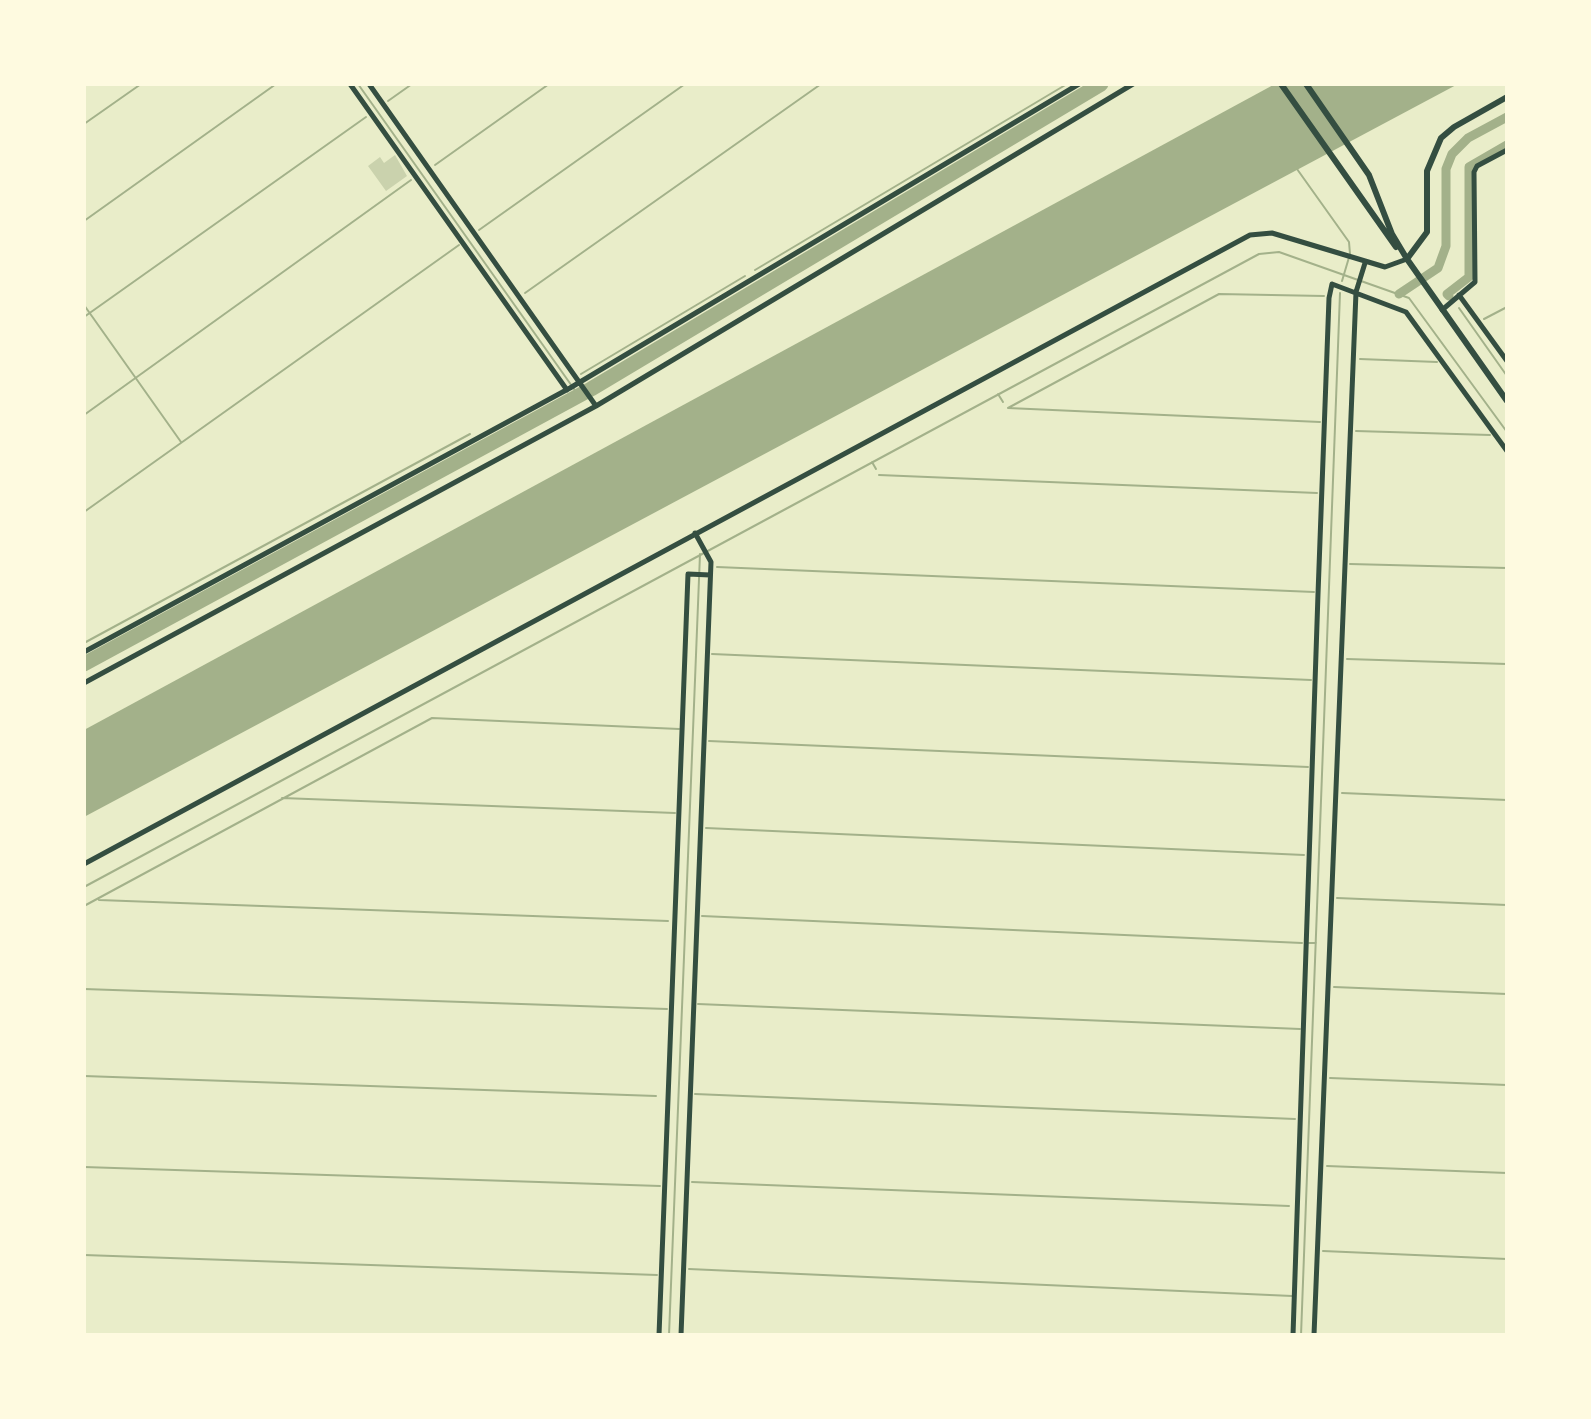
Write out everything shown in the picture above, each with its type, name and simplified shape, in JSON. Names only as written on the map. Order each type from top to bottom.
[{"type":"street","points":[[350,84],[573,386],[584,388],[596,406]]},
{"type":"street","points":[[369,84],[573,386]]},
{"type":"street","points":[[84,652],[573,386],[1079,84]]},
{"type":"street","points":[[84,683],[596,406],[1133,84]]},
{"type":"street","points":[[1281,84],[1391,241],[1407,259]]},
{"type":"street","points":[[1306,84],[1369,175],[1392,234],[1407,259],[1507,400]]},
{"type":"street","points":[[84,864],[697,536],[1250,235],[1272,233],[1344,257],[1385,267],[1407,259],[1427,232],[1427,171],[1441,138],[1454,127],[1507,97]]},
{"type":"street","points":[[1442,310],[1475,282],[1474,172],[1477,166],[1507,150]]},
{"type":"street","points":[[1314,1335],[1356,290],[1365,263]]},
{"type":"street","points":[[1293,1335],[1329,294],[1332,284],[1356,290],[1406,312],[1507,451]]},
{"type":"street","points":[[1460,296],[1507,361]]},
{"type":"street","points":[[681,1335],[710,574],[709,560],[697,536]]},
{"type":"street","points":[[659,1335],[688,574],[710,574]]},
{"type":"shaded area","points":[[1275,84],[1458,84],[84,817],[84,730]]},
{"type":"shaded area","points":[[395,155],[407,176],[386,191],[368,166],[380,157],[384,163]]},
{"type":"waterway","points":[[84,124],[141,84]]},
{"type":"waterway","points":[[84,221],[276,84]]},
{"type":"waterway","points":[[358,84],[579,396]]},
{"type":"waterway","points":[[388,101],[412,84]]},
{"type":"waterway","points":[[435,165],[549,84]]},
{"type":"waterway","points":[[479,230],[685,84]]},
{"type":"waterway","points":[[525,293],[821,84]]},
{"type":"waterway","points":[[755,270],[1067,84]]},
{"type":"waterway","points":[[84,664],[591,389],[1101,84]]},
{"type":"waterway","points":[[84,317],[366,117]]},
{"type":"waterway","points":[[1399,294],[1438,268],[1446,246],[1446,169],[1452,154],[1468,138],[1507,117]]},
{"type":"waterway","points":[[1449,296],[1447,294],[1469,277],[1469,167],[1507,145]]},
{"type":"waterway","points":[[1297,169],[1349,242],[1350,254],[1342,281]]},
{"type":"waterway","points":[[84,415],[411,180]]},
{"type":"waterway","points":[[84,512],[459,245]]},
{"type":"waterway","points":[[84,887],[1259,254],[1279,252],[1409,298],[1507,432]]},
{"type":"waterway","points":[[581,374],[745,276]]},
{"type":"waterway","points":[[1301,1335],[1340,293]]},
{"type":"waterway","points":[[1008,408],[1219,294],[1324,296]]},
{"type":"waterway","points":[[84,305],[181,442]]},
{"type":"waterway","points":[[1484,319],[1507,307]]},
{"type":"waterway","points":[[1459,308],[1507,376]]},
{"type":"waterway","points":[[1360,359],[1437,362]]},
{"type":"waterway","points":[[998,394],[1003,402]]},
{"type":"waterway","points":[[1008,408],[1320,422]]},
{"type":"waterway","points":[[1356,431],[1490,435]]},
{"type":"waterway","points":[[84,643],[470,434]]},
{"type":"waterway","points":[[872,462],[876,469]]},
{"type":"waterway","points":[[879,475],[1317,493]]},
{"type":"waterway","points":[[669,1335],[700,554]]},
{"type":"waterway","points":[[1350,564],[1507,568]]},
{"type":"waterway","points":[[717,567],[1314,592]]},
{"type":"waterway","points":[[712,654],[1311,680]]},
{"type":"waterway","points":[[1347,659],[1507,664]]},
{"type":"waterway","points":[[84,906],[432,718],[679,729]]},
{"type":"waterway","points":[[709,741],[1308,767]]},
{"type":"waterway","points":[[1342,793],[1507,800]]},
{"type":"waterway","points":[[282,798],[675,813]]},
{"type":"waterway","points":[[706,828],[1304,855]]},
{"type":"waterway","points":[[1337,898],[1507,905]]},
{"type":"waterway","points":[[99,900],[668,921]]},
{"type":"waterway","points":[[702,916],[1302,943]]},
{"type":"waterway","points":[[1309,943],[1316,943]]},
{"type":"waterway","points":[[1334,987],[1507,994]]},
{"type":"waterway","points":[[84,989],[667,1009]]},
{"type":"waterway","points":[[698,1004],[1300,1029]]},
{"type":"waterway","points":[[84,1076],[656,1096]]},
{"type":"waterway","points":[[1330,1078],[1507,1085]]},
{"type":"waterway","points":[[695,1094],[1295,1119]]},
{"type":"waterway","points":[[1327,1166],[1507,1173]]},
{"type":"waterway","points":[[84,1167],[660,1186]]},
{"type":"waterway","points":[[692,1182],[1289,1206]]},
{"type":"waterway","points":[[1323,1251],[1507,1259]]},
{"type":"waterway","points":[[84,1255],[657,1275]]},
{"type":"waterway","points":[[689,1269],[1292,1296]]}]
